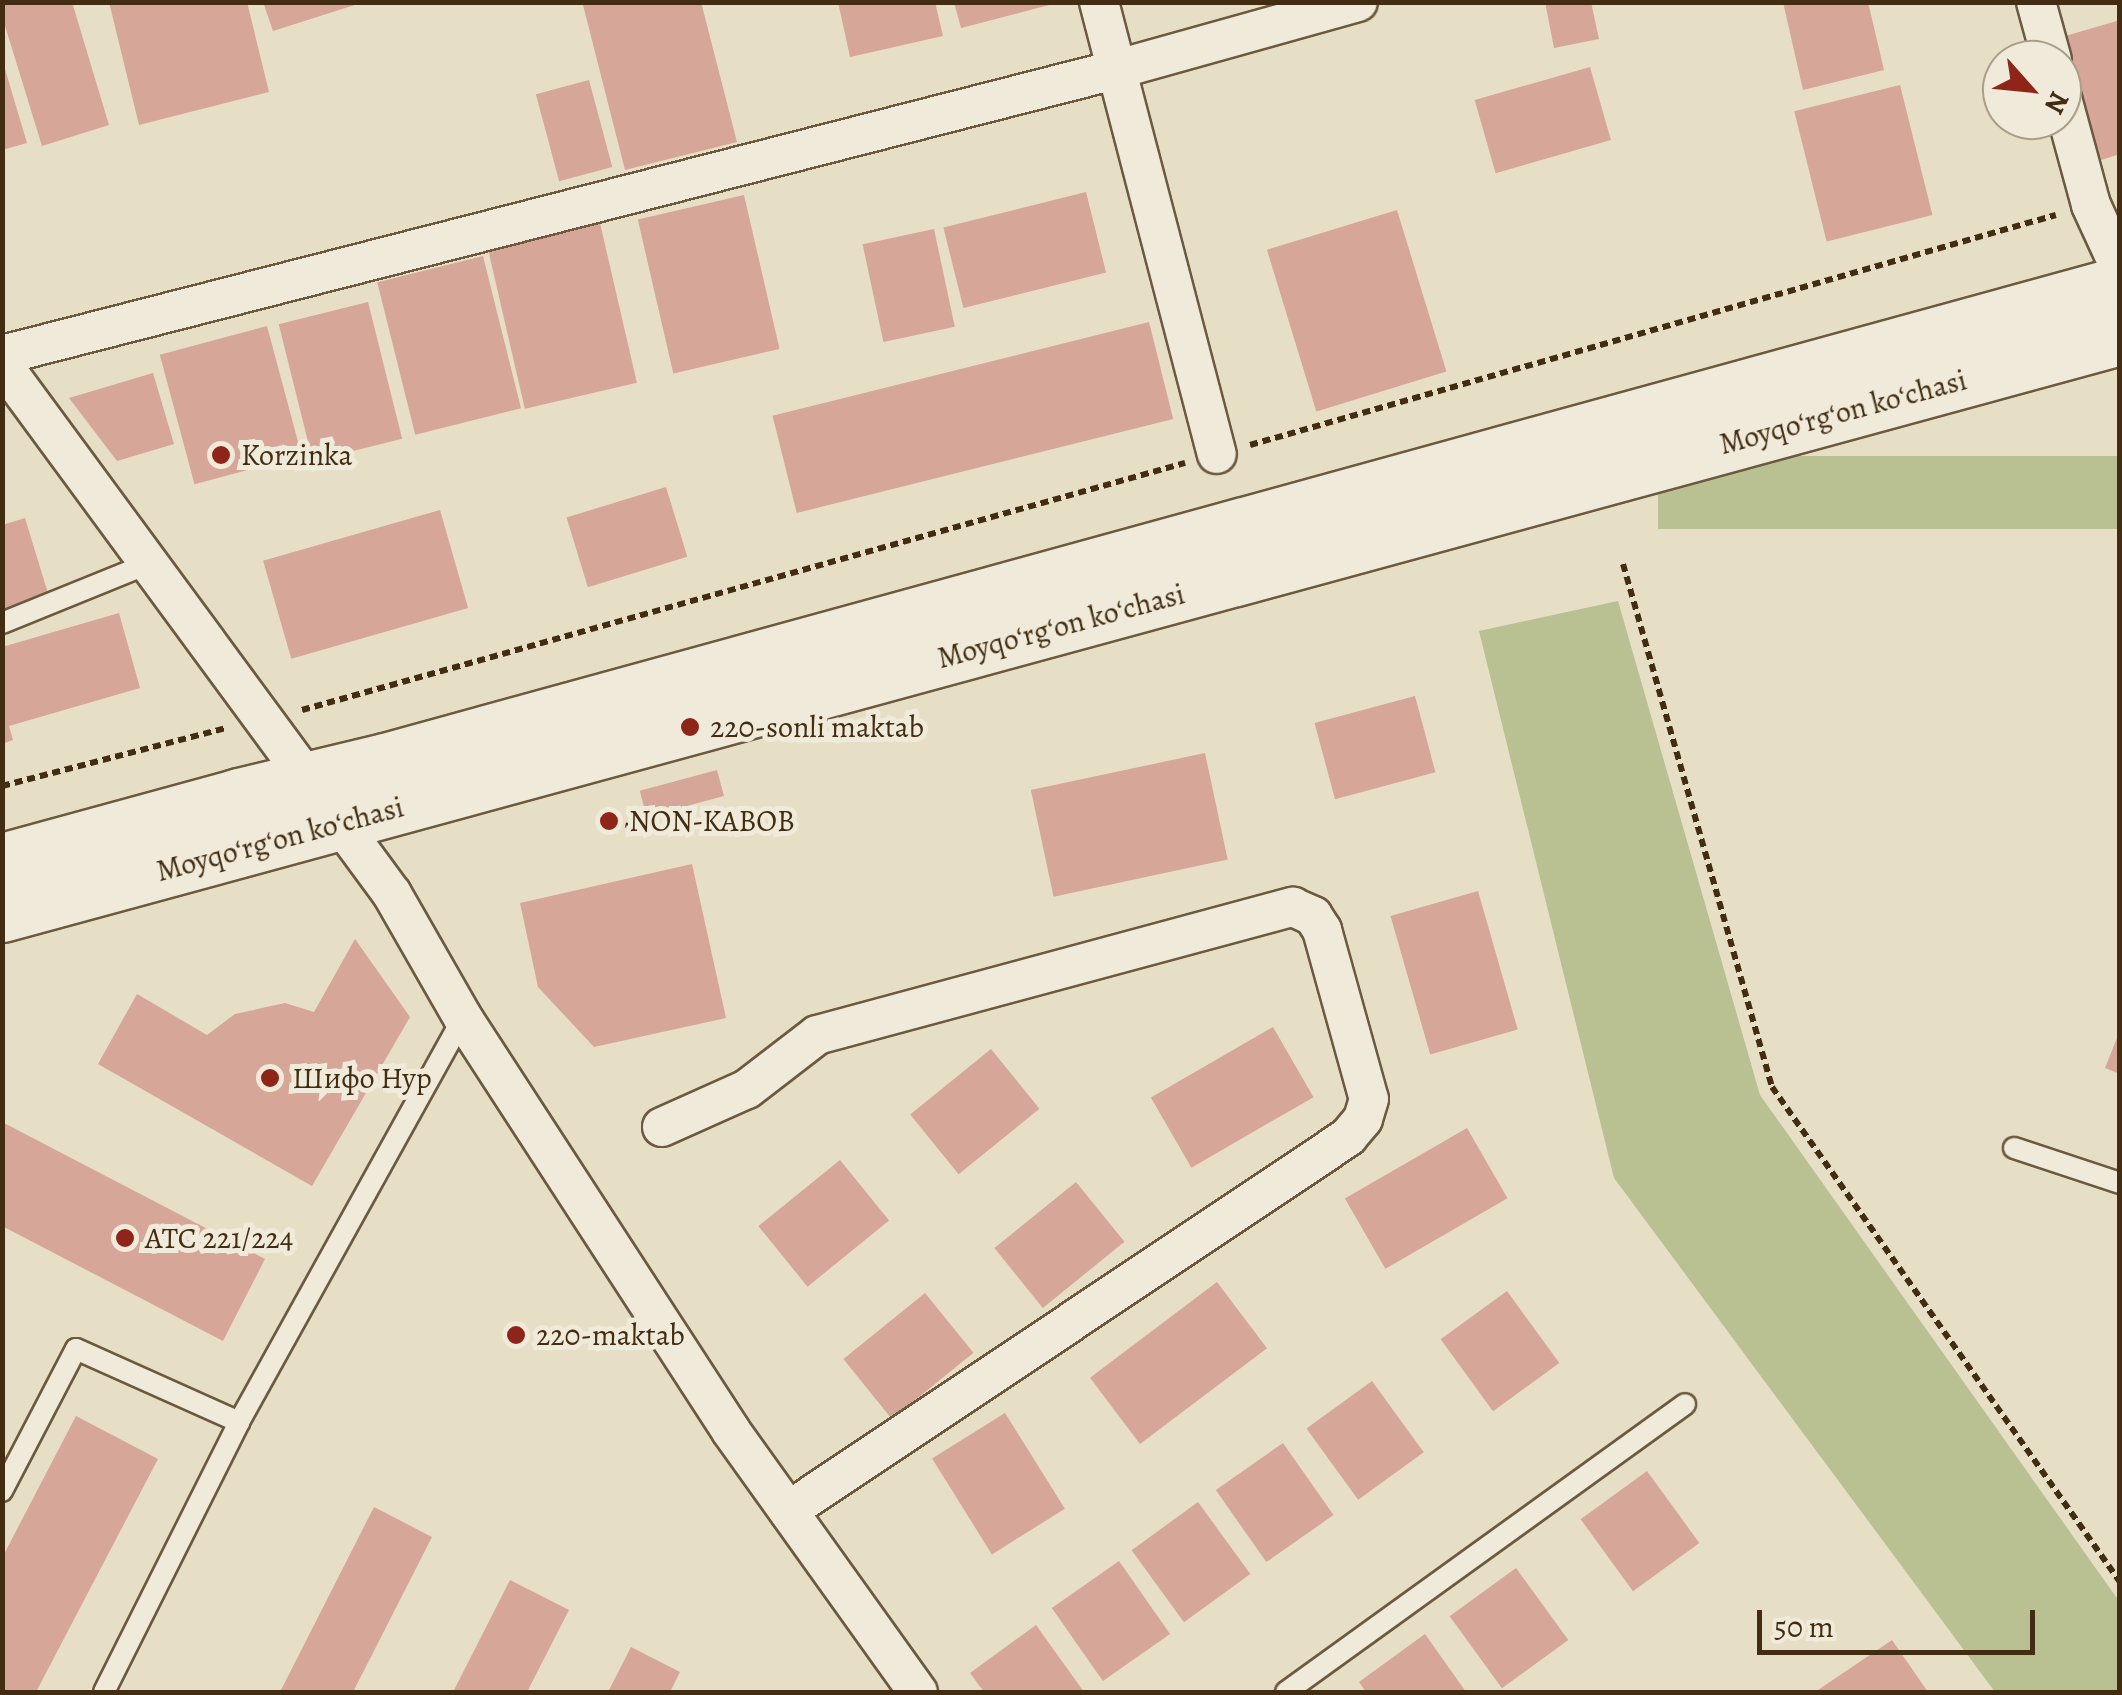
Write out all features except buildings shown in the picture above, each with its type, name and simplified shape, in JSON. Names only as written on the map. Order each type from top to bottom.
[{"type":"main road","name":"Moyqoʻrgʻon koʻchasi","points":[[2,861],[2120,284]]},
{"type":"main road","name":"Moyqoʻrgʻon koʻchasi","points":[[2,914],[2120,336]]},
{"type":"street","points":[[1100,2],[1216,454]]},
{"type":"street","points":[[2,355],[1118,69],[1358,2]]},
{"type":"street","points":[[2036,2],[2046,40]]},
{"type":"street","points":[[2073,140],[2090,205],[2120,268]]},
{"type":"street","points":[[2,364],[392,894],[463,1018],[731,1431],[918,1692]]},
{"type":"street","points":[[662,1127],[746,1089],[817,1035],[1293,907],[1314,916],[1322,930],[1369,1099],[1364,1119],[1348,1138],[788,1511]]},
{"type":"lane","points":[[2,623],[147,564]]},
{"type":"lane","points":[[104,1692],[240,1422],[463,1018]]},
{"type":"lane","points":[[2014,1148],[2120,1182]]},
{"type":"lane","points":[[2,1492],[76,1349],[240,1422]]},
{"type":"lane","points":[[1286,1692],[1685,1404]]},
{"type":"path","points":[[1623,564],[1772,1087],[2120,1582]]},
{"type":"path","points":[[2,786],[260,719]]},
{"type":"green space","points":[[1658,456],[2119,456],[2119,529],[1658,529]]},
{"type":"green space","points":[[1618,601],[1760,1095],[2119,1601],[2119,1692],[1995,1692],[1614,1178],[1479,631]]},
{"type":"place","name":"Korzinka","points":[[221,455]]},
{"type":"place","name":"220-sonli maktab","points":[[690,727]]},
{"type":"place","name":"NON-KABOB","points":[[609,821]]},
{"type":"place","name":"Шифо Нур","points":[[270,1078]]},
{"type":"place","name":"АТС 221/224","points":[[125,1238]]},
{"type":"place","name":"220-maktab","points":[[516,1335]]}]
